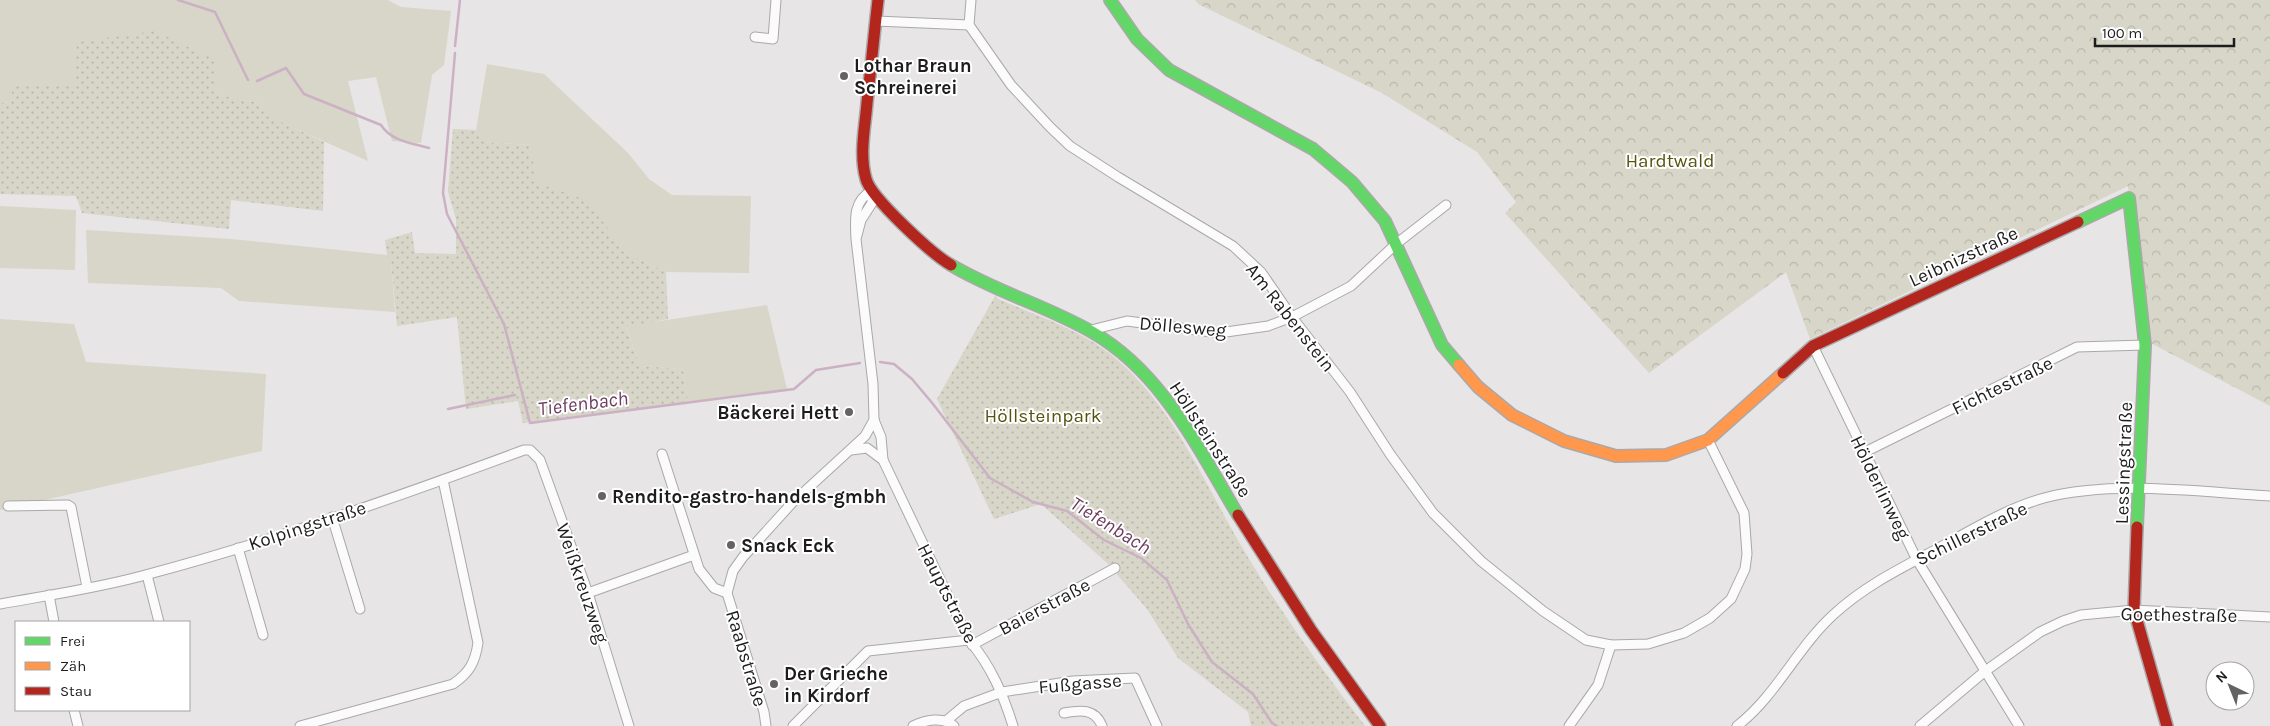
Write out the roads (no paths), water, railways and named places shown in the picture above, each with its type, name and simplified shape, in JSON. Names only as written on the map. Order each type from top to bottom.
[{"type":"street","points":[[756,37],[773,39],[776,0]]},
{"type":"street","points":[[874,420],[873,384],[856,240],[861,220],[872,203],[872,191],[866,180],[862,154],[878,0]]},
{"type":"street","points":[[876,21],[969,25],[970,0]]},
{"type":"street","points":[[1110,0],[1137,39],[1168,70],[1313,149],[1352,182],[1385,221],[1442,345],[1478,386],[1512,416],[1564,441],[1616,456],[1666,456],[1708,440]]},
{"type":"street","name":"Am Rabenstein","points":[[969,25],[1011,85],[1070,146],[1233,246],[1261,272],[1292,317],[1350,392],[1390,454],[1433,513],[1481,561],[1543,611],[1586,640],[1611,645],[1648,644],[1684,634],[1710,618],[1731,599],[1745,569],[1747,554],[1744,513],[1708,440]]},
{"type":"street","name":"Höllsteinstraße","points":[[872,191],[946,262],[998,290],[1091,330],[1108,340],[1135,363],[1164,394],[1191,434],[1284,588],[1332,662],[1380,726]]},
{"type":"street","name":"Lessingstraße","points":[[2129,198],[2145,345],[2134,610],[2167,726]]},
{"type":"street","name":"Leibnizstraße","points":[[1708,440],[1812,346],[2129,198]]},
{"type":"street","name":"Döllesweg","points":[[1091,330],[1126,320],[1220,333],[1268,326],[1292,317],[1351,286],[1396,244],[1446,205]]},
{"type":"street","name":"Fichtestraße","points":[[1865,452],[2077,347],[2145,345]]},
{"type":"street","name":"Hölderlinweg","points":[[1812,346],[1917,560],[1984,672],[2019,726]]},
{"type":"street","name":"Raabstraße","points":[[766,726],[764,712],[727,593],[733,571],[743,557],[792,503],[865,436],[874,420]]},
{"type":"street","name":"Hauptstraße","points":[[874,420],[881,437],[883,460],[970,642],[988,665],[1002,692],[1013,726]]},
{"type":"street","points":[[851,450],[866,448],[883,460]]},
{"type":"street","name":"Kolpingstraße","points":[[0,604],[147,575],[332,517],[443,480],[524,450]]},
{"type":"street","name":"Weißkreuzweg","points":[[524,450],[533,451],[540,460],[588,593],[628,726]]},
{"type":"street","points":[[662,454],[699,568],[714,588],[727,593]]},
{"type":"street","points":[[300,726],[452,684],[469,672],[474,663],[478,643],[443,480]]},
{"type":"street","name":"Schillerstraße","points":[[1737,726],[1774,687],[1830,617],[1853,596],[2010,510],[2044,498],[2081,491],[2139,489],[2270,496]]},
{"type":"street","points":[[8,506],[68,505],[71,507],[87,588]]},
{"type":"street","points":[[332,517],[360,609]]},
{"type":"street","points":[[238,548],[263,635]]},
{"type":"street","points":[[588,593],[694,555]]},
{"type":"street","name":"Baierstraße","points":[[970,642],[1115,568]]},
{"type":"street","points":[[147,575],[159,621]]},
{"type":"street","points":[[49,595],[54,621]]},
{"type":"street","name":"Goethestraße","points":[[1920,726],[1984,672],[2040,632],[2081,615],[2134,610],[2270,617]]},
{"type":"street","points":[[793,726],[868,651],[970,642]]},
{"type":"street","points":[[1569,726],[1598,685],[1611,645]]},
{"type":"street","name":"Fußgasse","points":[[1002,692],[1073,681],[1135,678],[1157,726]]},
{"type":"street","points":[[913,726],[932,720],[950,724],[964,706],[1002,692]]},
{"type":"street","points":[[1064,713],[1077,710],[1094,713],[1099,717],[1102,726]]},
{"type":"street","points":[[74,711],[78,726]]},
{"type":"waterway","points":[[178,0],[215,12],[248,80]]},
{"type":"waterway","points":[[455,46],[460,0]]},
{"type":"waterway","name":"Tiefenbach","points":[[455,53],[443,193],[447,214],[504,324],[530,423],[794,389],[816,370],[860,363]]},
{"type":"waterway","name":"Tiefenbach","points":[[257,81],[286,68],[304,94],[381,125],[390,135],[396,138],[429,148]]},
{"type":"waterway","name":"Tiefenbach","points":[[880,362],[894,364],[912,379],[990,478],[1033,502],[1067,511],[1104,540],[1141,558],[1167,580],[1188,624],[1212,662],[1253,694],[1272,723],[1277,726]]},
{"type":"waterway","points":[[448,409],[515,395]]},
{"type":"place","name":"Lothar Braun Schreinerei","points":[[844,76]]},
{"type":"place","name":"Bäckerei Hett","points":[[849,412]]},
{"type":"place","name":"Rendito-gastro-handels-gmbh","points":[[602,496]]},
{"type":"place","name":"Snack Eck","points":[[731,545]]},
{"type":"place","name":"Der Grieche in Kirdorf","points":[[774,684]]},
{"type":"park label","name":"Hardtwald","points":[[1670,160]]},
{"type":"park label","name":"Höllsteinpark","points":[[1043,415]]}]
